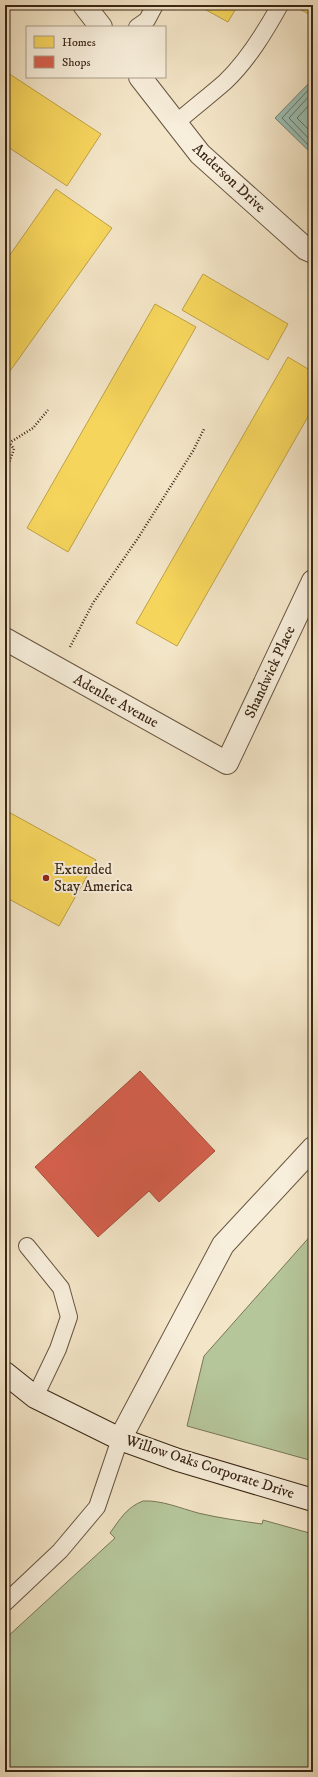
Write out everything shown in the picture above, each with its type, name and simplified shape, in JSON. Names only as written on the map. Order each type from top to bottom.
[{"type":"street","points":[[84,5],[100,26]]},
{"type":"street","name":"Anderson Drive","points":[[141,78],[200,154],[306,249],[313,252]]},
{"type":"street","name":"Shandwick Place","points":[[227,763],[313,582]]},
{"type":"street","name":"Adenlee Avenue","points":[[5,639],[227,763]]},
{"type":"street","points":[[120,1439],[223,1245],[313,1148]]},
{"type":"street","name":"Willow Oaks Corporate Drive","points":[[5,1373],[35,1397],[120,1439],[178,1460],[313,1500]]},
{"type":"lane","points":[[138,26],[147,20],[155,5]]},
{"type":"lane","points":[[176,123],[226,81],[242,63],[257,44],[280,5]]},
{"type":"lane","points":[[27,1246],[62,1288],[69,1317],[58,1349],[35,1397]]},
{"type":"lane","points":[[6,1600],[60,1551],[97,1507],[120,1439]]},
{"type":"path","points":[[9,443],[33,428],[48,410]]},
{"type":"path","points":[[58,669],[93,603],[142,532],[193,451],[204,429]]},
{"type":"path","points":[[5,437],[14,449],[5,474]]},
{"type":"green space","points":[[313,1233],[313,1461],[187,1426],[204,1356]]},
{"type":"green space","points":[[143,1501],[164,1503],[198,1513],[230,1519],[262,1524],[263,1520],[313,1534],[313,1772],[5,1772],[5,1639],[115,1538],[110,1533],[121,1518],[128,1510]]},
{"type":"water","points":[[313,79],[313,155],[275,118]]},
{"type":"building: Homes","points":[[197,5],[238,5],[228,22]]},
{"type":"building: Homes","points":[[298,5],[313,5],[313,16],[297,8]]},
{"type":"building: Homes","points":[[5,71],[101,134],[67,186],[5,145]]},
{"type":"building: Homes","points":[[56,189],[112,228],[5,378],[5,262]]},
{"type":"building: Homes","points":[[203,274],[288,324],[268,360],[182,310]]},
{"type":"building: Homes","points":[[155,304],[196,327],[68,552],[27,528]]},
{"type":"building: Homes","points":[[288,357],[313,372],[313,408],[177,646],[136,623]]},
{"type":"building: Homes","name":"Extended Stay America","points":[[5,810],[96,860],[59,926],[5,897]]},
{"type":"building: Shops","points":[[140,1071],[215,1151],[159,1202],[149,1191],[98,1237],[35,1167]]},
{"type":"place","name":"Extended Stay America","points":[[46,878]]}]
